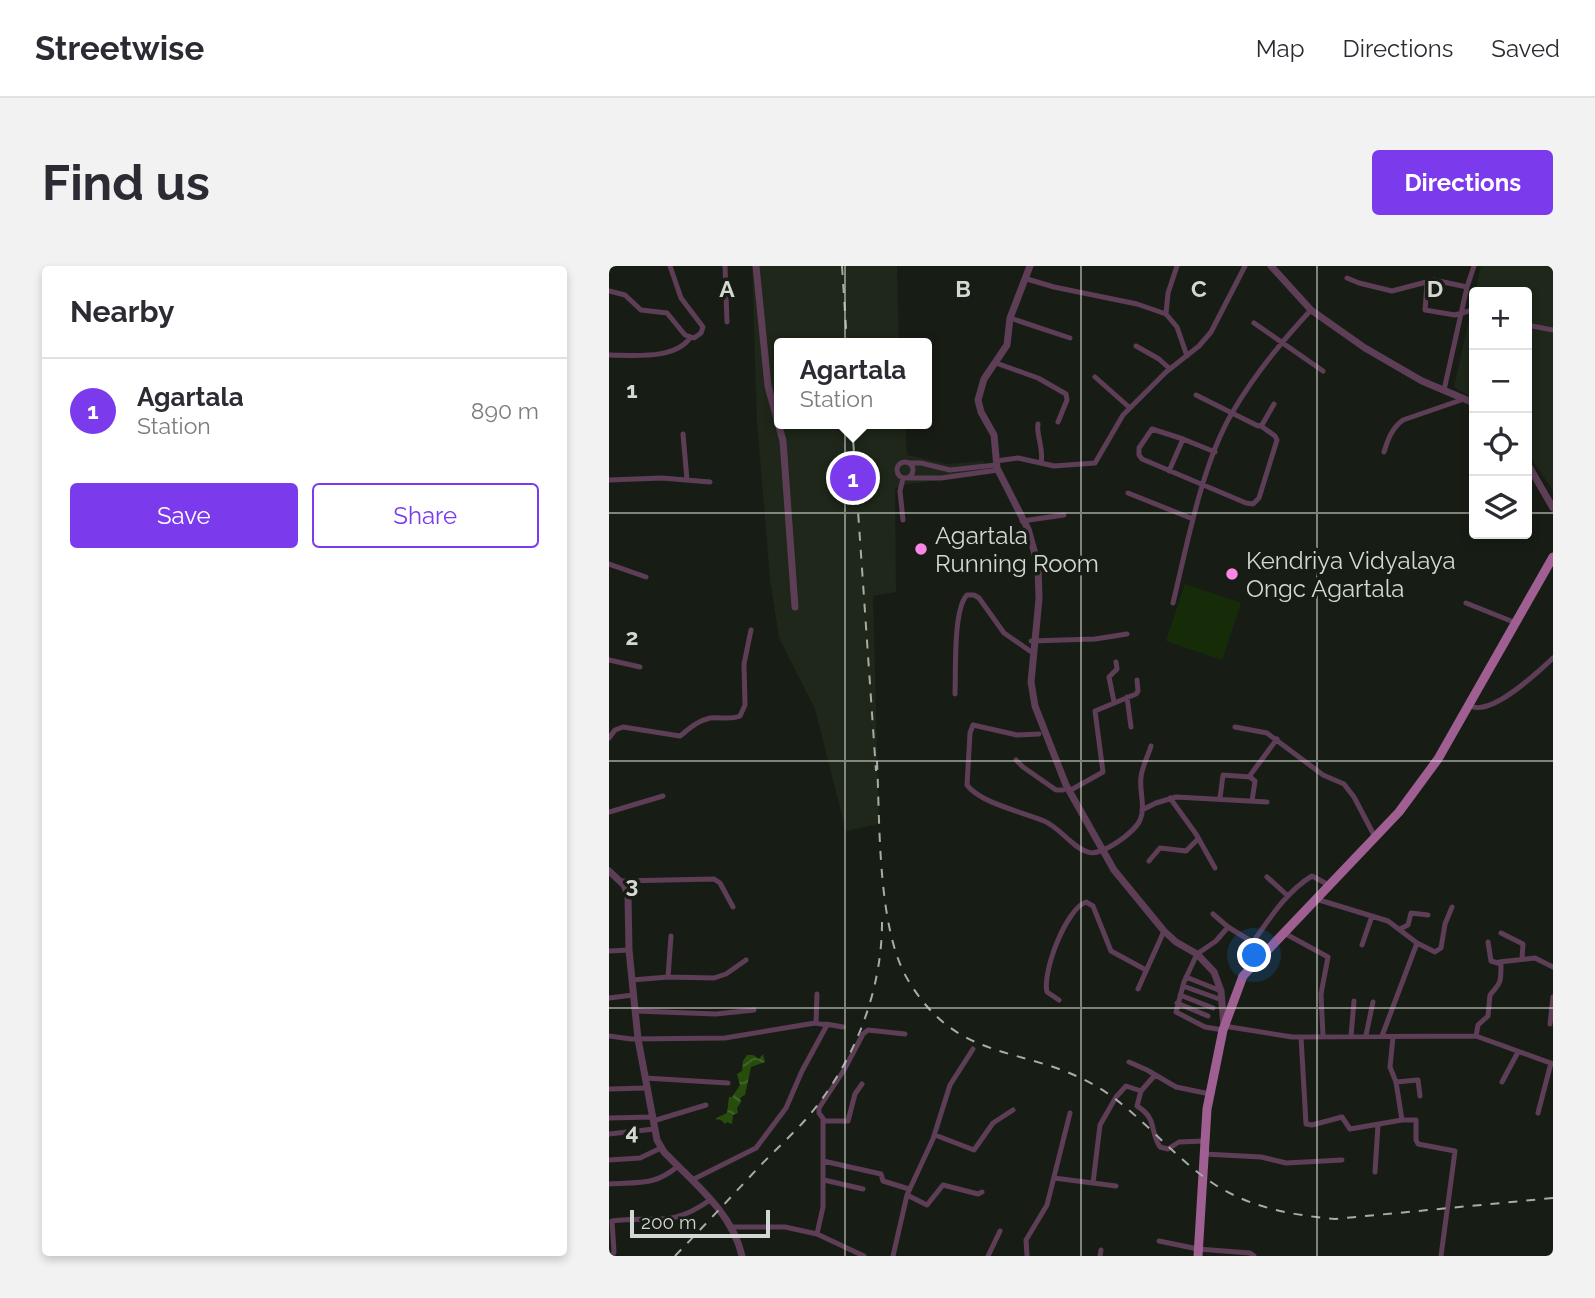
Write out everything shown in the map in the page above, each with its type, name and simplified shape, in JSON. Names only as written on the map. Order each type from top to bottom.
[{"type":"main road","points":[[1198,1252],[1203,1154],[1210,1094],[1223,1028],[1243,976],[1399,812],[1438,759],[1553,557]]},
{"type":"street","points":[[609,355],[661,353],[680,349],[690,338],[701,333],[703,327],[681,298],[670,266]]},
{"type":"street","points":[[725,266],[727,322]]},
{"type":"street","points":[[756,266],[768,386],[774,408]]},
{"type":"street","points":[[1030,266],[1010,318],[1007,345],[984,379],[978,400],[981,412],[994,435],[997,466],[1033,542],[1038,565],[1039,588],[1031,688],[1039,729]]},
{"type":"street","points":[[1166,314],[1168,293],[1177,266]]},
{"type":"street","points":[[997,466],[956,470],[902,462],[898,465],[897,472],[905,478],[933,479],[997,466],[1018,458],[1054,466],[1095,463],[1116,425],[1131,408],[1211,332],[1245,266]]},
{"type":"street","points":[[1271,266],[1279,270],[1311,310],[1365,348],[1422,381],[1469,400]]},
{"type":"street","points":[[1444,390],[1448,361],[1475,266]]},
{"type":"street","points":[[1347,278],[1392,291],[1434,281],[1467,287]]},
{"type":"street","points":[[1027,279],[1137,304],[1166,314],[1177,327],[1187,356]]},
{"type":"street","points":[[1427,283],[1425,310],[1455,315],[1469,311]]},
{"type":"street","points":[[609,291],[625,295],[641,310],[667,313],[690,338]]},
{"type":"street","points":[[1173,603],[1203,486],[1231,414],[1281,342],[1311,310]]},
{"type":"street","points":[[1010,318],[1070,338]]},
{"type":"street","points":[[1254,323],[1323,371]]},
{"type":"street","points":[[1532,326],[1553,330]]},
{"type":"street","points":[[1136,346],[1159,359],[1170,369]]},
{"type":"street","points":[[996,363],[1038,378],[1066,394],[1067,400],[1058,422]]},
{"type":"street","points":[[1095,377],[1131,408]]},
{"type":"street","points":[[1196,395],[1261,426],[1275,436],[1277,440],[1257,502],[1246,503],[1140,457],[1139,448],[1147,433],[1155,428],[1215,452]]},
{"type":"street","points":[[1384,452],[1389,436],[1402,420],[1464,398]]},
{"type":"street","points":[[1261,426],[1274,404]]},
{"type":"street","points":[[1038,424],[1037,431],[1043,450],[1041,463]]},
{"type":"street","points":[[780,429],[783,441],[795,607]]},
{"type":"street","points":[[683,434],[687,480]]},
{"type":"street","points":[[1169,471],[1183,439]]},
{"type":"street","points":[[903,520],[900,491],[905,478],[913,471],[910,464]]},
{"type":"street","points":[[1532,472],[1553,508]]},
{"type":"street","points":[[609,480],[710,482]]},
{"type":"street","points":[[1128,493],[1193,519]]},
{"type":"street","points":[[1022,521],[1064,515]]},
{"type":"street","points":[[609,564],[646,577]]},
{"type":"street","points":[[955,694],[959,614],[962,601],[967,596],[974,595],[979,598],[1004,634],[1030,651]]},
{"type":"street","points":[[1466,603],[1516,623]]},
{"type":"street","points":[[609,738],[615,730],[623,727],[680,736],[689,727],[710,718],[732,719],[740,716],[745,705],[744,664],[751,630]]},
{"type":"street","points":[[1033,641],[1095,639],[1127,634]]},
{"type":"street","points":[[1033,641],[1027,689],[1039,729],[1064,788],[1122,881],[1164,931],[1176,942],[1197,954],[1215,972],[1221,990],[1223,1028]]},
{"type":"street","points":[[1469,705],[1477,709],[1486,707],[1517,689],[1553,658]]},
{"type":"street","points":[[609,660],[640,667]]},
{"type":"street","points":[[1114,702],[1109,677],[1117,669],[1117,662]]},
{"type":"street","points":[[1016,760],[1056,790],[1103,772],[1094,714],[1097,709],[1138,691],[1137,680]]},
{"type":"street","points":[[1127,697],[1131,727]]},
{"type":"street","points":[[1039,729],[1017,735],[973,725],[970,733],[967,780],[969,789],[996,803],[1049,823],[1086,852],[1093,854],[1103,852],[1136,826],[1141,818],[1141,776],[1151,746]]},
{"type":"street","points":[[1235,727],[1259,730],[1277,739],[1290,752],[1323,775],[1347,787],[1375,837]]},
{"type":"street","points":[[1250,777],[1277,739]]},
{"type":"street","points":[[1220,799],[1223,775],[1250,777],[1255,781],[1252,801]]},
{"type":"street","points":[[609,812],[663,796]]},
{"type":"street","points":[[1142,810],[1170,798],[1267,802]]},
{"type":"street","points":[[1170,798],[1215,869]]},
{"type":"street","points":[[1149,861],[1160,848],[1186,851],[1198,839]]},
{"type":"street","points":[[609,871],[620,881],[628,895],[629,950],[638,1039],[653,1122],[661,1148],[732,1227],[742,1256]]},
{"type":"street","points":[[1253,942],[1289,896],[1311,875],[1329,885]]},
{"type":"street","points":[[1267,877],[1289,896]]},
{"type":"street","points":[[620,881],[714,879],[720,883],[733,907]]},
{"type":"street","points":[[1316,899],[1388,921],[1433,952],[1440,951],[1452,907]]},
{"type":"street","points":[[1059,1000],[1047,992],[1046,983],[1067,919],[1080,904],[1086,902],[1093,906],[1111,951],[1146,970]]},
{"type":"street","points":[[1400,929],[1408,925],[1411,913],[1428,915]]},
{"type":"street","points":[[1213,914],[1228,927],[1267,951]]},
{"type":"street","points":[[1362,945],[1372,916]]},
{"type":"street","points":[[1228,927],[1216,941],[1197,954],[1177,1003],[1177,1014],[1205,1027],[1301,1037],[1476,1036],[1552,1063],[1538,1113]]},
{"type":"street","points":[[1138,989],[1164,931]]},
{"type":"street","points":[[1285,933],[1328,957],[1321,994],[1324,1036]]},
{"type":"street","points":[[1501,933],[1523,944],[1522,959]]},
{"type":"street","points":[[668,977],[671,936]]},
{"type":"street","points":[[1488,942],[1491,961],[1494,964],[1535,958],[1553,967]]},
{"type":"street","points":[[1382,1035],[1417,943]]},
{"type":"street","points":[[609,951],[629,950]]},
{"type":"street","points":[[632,980],[721,976],[745,960]]},
{"type":"street","points":[[1476,1036],[1478,1026],[1488,1016],[1490,995],[1499,987],[1499,962]]},
{"type":"street","points":[[1186,977],[1221,990]]},
{"type":"street","points":[[1183,986],[1222,1002]]},
{"type":"street","points":[[816,1023],[817,994]]},
{"type":"street","points":[[609,998],[633,995]]},
{"type":"street","points":[[1180,995],[1213,1008]]},
{"type":"street","points":[[1550,1024],[1553,997]]},
{"type":"street","points":[[1351,1036],[1354,1001]]},
{"type":"street","points":[[1205,1027],[1213,1008],[1222,1002]]},
{"type":"street","points":[[1366,1035],[1373,1002]]},
{"type":"street","points":[[1177,1003],[1208,1016]]},
{"type":"street","points":[[636,1011],[716,1014],[754,1010]]},
{"type":"street","points":[[609,1036],[638,1039],[730,1038],[816,1023],[843,1027]]},
{"type":"street","points":[[692,1180],[756,1148],[786,1108],[802,1071],[827,1027],[826,1024]]},
{"type":"street","points":[[817,1234],[823,1207],[824,1180],[824,1120],[819,1108],[863,1034],[868,1030],[905,1034]]},
{"type":"street","points":[[1301,1037],[1307,1125],[1340,1117],[1345,1119],[1349,1128],[1416,1120],[1418,1144],[1455,1151],[1441,1256]]},
{"type":"street","points":[[1393,1037],[1390,1068],[1402,1120]]},
{"type":"street","points":[[893,1256],[908,1192],[935,1135],[950,1085],[973,1049]]},
{"type":"street","points":[[1503,1082],[1518,1052]]},
{"type":"street","points":[[1129,1062],[1178,1088],[1210,1094]]},
{"type":"street","points":[[1156,1075],[1141,1091],[1137,1105],[1152,1120],[1157,1143],[1168,1149],[1179,1142],[1204,1141]]},
{"type":"street","points":[[645,1078],[728,1083]]},
{"type":"street","points":[[1395,1082],[1417,1079],[1420,1096]]},
{"type":"street","points":[[824,1120],[848,1121],[855,1094],[862,1084]]},
{"type":"street","points":[[1093,1183],[1103,1119],[1126,1086],[1141,1091]]},
{"type":"street","points":[[609,1089],[647,1088]]},
{"type":"street","points":[[609,1134],[706,1105]]},
{"type":"street","points":[[935,1135],[974,1150],[993,1123],[1013,1110]]},
{"type":"street","points":[[1027,1256],[1027,1237],[1047,1205],[1070,1113]]},
{"type":"street","points":[[609,1118],[653,1122]]},
{"type":"street","points":[[1375,1172],[1378,1125]]},
{"type":"street","points":[[609,1160],[640,1158],[661,1148]]},
{"type":"street","points":[[1203,1154],[1261,1157],[1286,1163],[1342,1160]]},
{"type":"street","points":[[823,1161],[881,1174],[883,1181],[908,1192],[927,1205],[943,1185],[968,1193],[982,1192]]},
{"type":"street","points":[[609,1184],[655,1181],[678,1166]]},
{"type":"street","points":[[1054,1178],[1116,1186]]},
{"type":"street","points":[[824,1180],[863,1188]]},
{"type":"street","points":[[612,1256],[614,1251],[610,1222],[675,1218],[694,1211],[710,1200]]},
{"type":"street","points":[[732,1227],[785,1227],[817,1234],[864,1256]]},
{"type":"street","points":[[988,1256],[1000,1231]]},
{"type":"street","points":[[1159,1241],[1198,1252],[1250,1253],[1254,1256]]},
{"type":"shaded area","points":[[752,266],[897,266],[899,338],[774,338],[774,429],[905,429],[907,455],[947,464],[984,461],[987,473],[903,485],[895,489],[896,592],[873,596],[879,824],[846,831],[815,709],[779,638],[770,579],[757,422]]},
{"type":"shaded area","points":[[1481,266],[1553,266],[1553,491],[1532,460],[1532,287],[1476,287]]},
{"type":"shaded area","points":[[1469,320],[1469,396],[1454,387]]},
{"type":"shaded area","points":[[1185,584],[1241,603],[1222,660],[1166,641]]},
{"type":"water","points":[[763,1054],[765,1062],[751,1067],[745,1095],[740,1098],[738,1113],[733,1115],[732,1124],[715,1119],[727,1113],[729,1097],[732,1097],[740,1085],[737,1074],[742,1071],[747,1055],[759,1059]]},
{"type":"railway","points":[[842,266],[847,338]]},
{"type":"railway","points":[[852,429],[876,771]]},
{"type":"railway","points":[[877,761],[882,874],[891,933],[908,980],[928,1007],[949,1027],[971,1040],[1069,1073],[1096,1086],[1127,1108],[1198,1173],[1228,1192],[1257,1205],[1335,1219],[1553,1198]]},
{"type":"railway","points":[[675,1256],[807,1118],[839,1074],[863,1025],[871,999],[881,945],[882,918]]},
{"type":"place","name":"Agartala","points":[[853,478]]},
{"type":"place","name":"Agartala Running Room","points":[[921,549]]},
{"type":"place","name":"Kendriya Vidyalaya Ongc Agartala","points":[[1232,574]]}]
